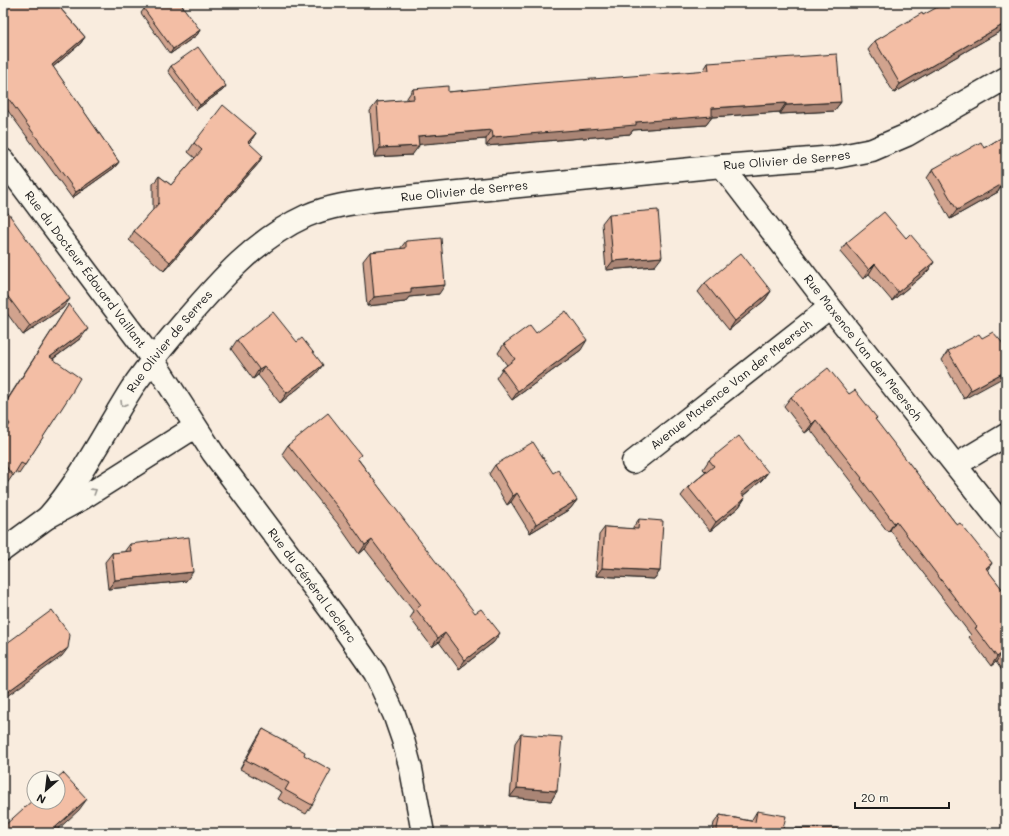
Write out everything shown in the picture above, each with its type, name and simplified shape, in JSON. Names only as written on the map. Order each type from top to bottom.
[{"type":"street","name":"Rue Olivier de Serres","points":[[48,517],[76,482],[132,388],[153,360],[218,282],[252,250],[271,235],[307,215],[327,208],[377,200],[722,166],[836,157],[872,150],[913,132],[1006,78]]},
{"type":"street","name":"Rue du Docteur Édouard Vaillant","points":[[3,160],[153,360]]},
{"type":"street","name":"Rue Maxence Van der Meersch","points":[[722,166],[830,307],[1006,529]]},
{"type":"street","name":"Avenue Maxence Van der Meersch","points":[[633,462],[830,307]]},
{"type":"street","name":"Rue du Général Leclerc","points":[[153,360],[213,453],[338,620],[375,673],[394,714],[403,740],[411,769],[424,833]]},
{"type":"street","name":"Rue Olivier de Serres","points":[[3,550],[48,517],[83,498],[195,427]]},
{"type":"street","points":[[956,465],[1006,435]]},
{"type":"building","points":[[3,3],[66,3],[60,8],[85,37],[52,65],[119,162],[76,192],[3,91]]},
{"type":"building","points":[[152,3],[180,3],[200,30],[173,49],[144,9]]},
{"type":"building","points":[[945,3],[1006,3],[1006,23],[900,84],[875,41],[922,13],[923,15]]},
{"type":"building","points":[[198,47],[226,86],[200,105],[171,66]]},
{"type":"building","points":[[837,54],[841,102],[786,105],[786,103],[712,108],[712,116],[636,122],[636,125],[493,137],[492,130],[418,136],[419,146],[380,148],[377,102],[414,99],[413,89],[448,86],[448,92],[709,70],[708,63]]},
{"type":"building","points":[[223,105],[256,133],[248,142],[263,156],[170,262],[134,231],[159,203],[159,176],[171,185],[202,150],[194,143]]},
{"type":"building","points":[[1006,135],[1006,180],[1003,181],[1004,183],[957,210],[933,169],[981,142],[984,148]]},
{"type":"building","points":[[3,206],[70,299],[30,326],[3,290]]},
{"type":"building","points":[[658,210],[662,257],[613,261],[609,214]]},
{"type":"building","points":[[884,212],[906,238],[910,234],[934,262],[898,292],[875,264],[869,270],[846,243]]},
{"type":"building","points":[[441,238],[445,285],[411,288],[411,293],[374,297],[370,252],[406,248],[406,241]]},
{"type":"building","points":[[741,253],[771,291],[735,321],[705,283]]},
{"type":"building","points":[[69,304],[88,329],[50,357],[80,378],[25,465],[21,463],[13,476],[3,462],[3,435],[10,424],[3,415],[3,407]]},
{"type":"building","points":[[566,311],[587,340],[518,391],[502,369],[515,359],[504,344],[530,325],[536,333]]},
{"type":"building","points":[[273,312],[297,342],[302,338],[323,365],[287,393],[264,366],[259,369],[237,340]]},
{"type":"building","points":[[993,332],[1006,347],[1006,371],[971,390],[948,351],[979,334],[982,338]]},
{"type":"building","points":[[828,368],[849,394],[855,390],[877,418],[875,419],[957,525],[960,523],[992,563],[986,568],[1006,594],[1006,658],[1002,653],[997,657],[975,628],[977,627],[896,521],[894,523],[861,479],[862,478],[816,420],[812,424],[791,397]]},
{"type":"building","points":[[328,413],[361,455],[357,458],[475,613],[481,609],[500,633],[465,660],[445,633],[438,638],[416,609],[421,605],[372,540],[365,545],[344,515],[288,445]]},
{"type":"building","points":[[739,436],[768,472],[741,493],[745,498],[716,522],[688,487],[714,466],[709,460]]},
{"type":"building","points":[[533,442],[553,473],[558,470],[577,500],[536,524],[517,493],[513,496],[495,465]]},
{"type":"building","points":[[639,519],[663,521],[660,571],[602,568],[605,527],[638,529]]},
{"type":"building","points":[[189,537],[193,572],[115,580],[112,553],[131,551],[130,544]]},
{"type":"building","points":[[52,610],[70,635],[68,648],[3,695],[3,646]]},
{"type":"building","points":[[263,729],[305,752],[304,755],[331,770],[312,805],[285,790],[289,783],[246,760]]},
{"type":"building","points":[[521,734],[562,737],[557,791],[517,788]]},
{"type":"building","points":[[66,776],[87,799],[49,833],[3,833],[3,827],[26,806],[26,810],[66,810]]},
{"type":"building","points":[[757,811],[786,816],[783,829],[837,828],[837,833],[716,833],[720,815],[755,822]]}]
